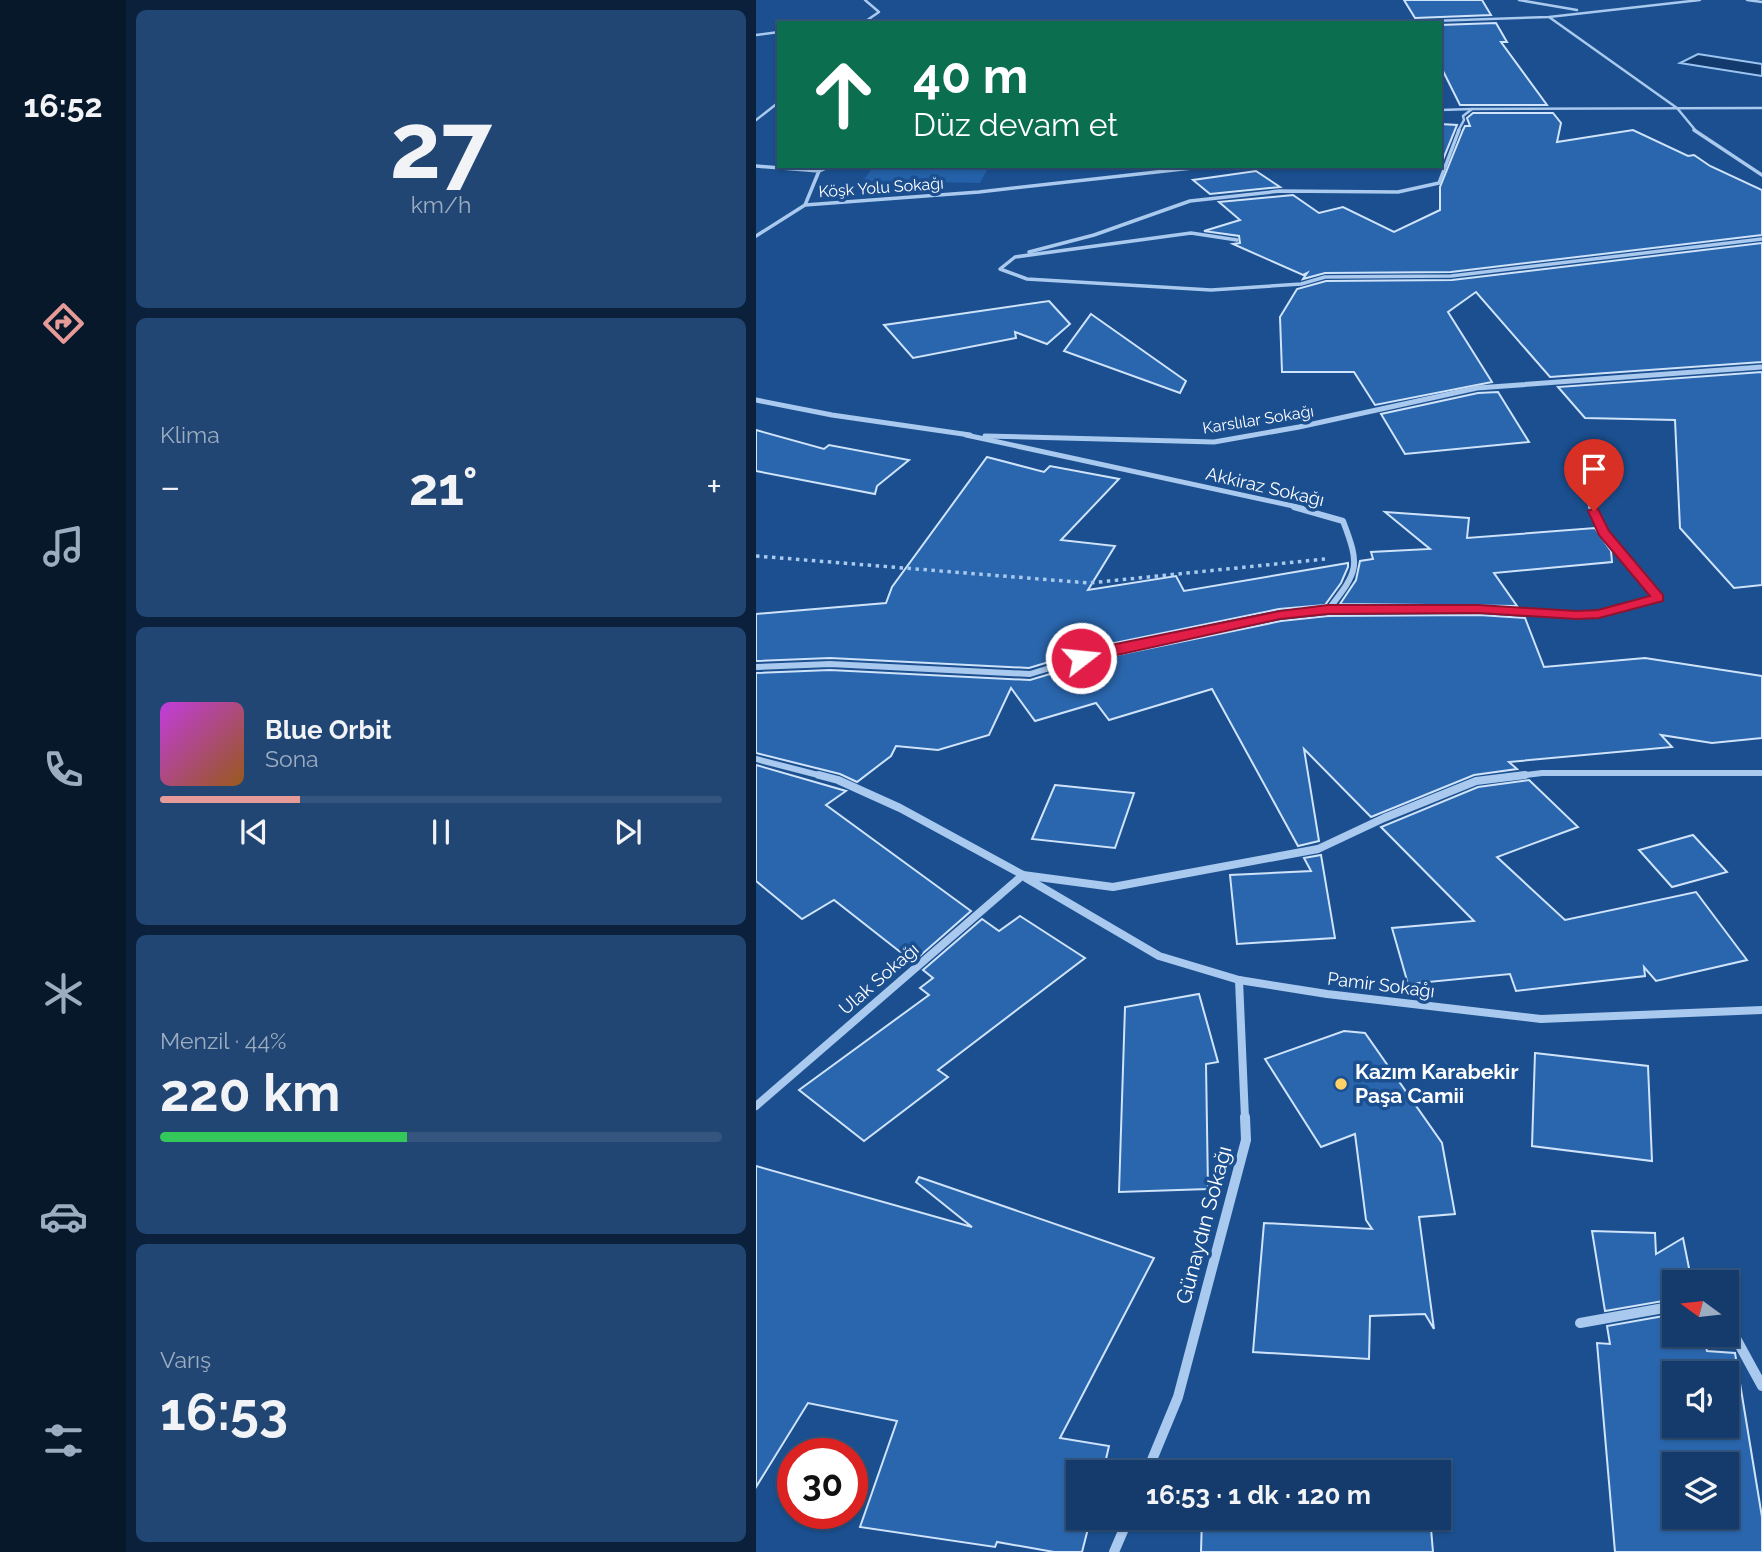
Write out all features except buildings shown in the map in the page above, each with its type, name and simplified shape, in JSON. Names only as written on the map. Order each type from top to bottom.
[{"type":"street","points":[[865,0],[879,12],[866,21]]},
{"type":"street","points":[[1519,0],[1585,11]]},
{"type":"street","points":[[1432,21],[1549,17],[1700,0]]},
{"type":"street","points":[[1747,0],[1762,2]]},
{"type":"street","points":[[1549,17],[1677,108],[1695,131],[1762,174]]},
{"type":"street","points":[[756,35],[777,32]]},
{"type":"street","points":[[756,120],[777,104]]},
{"type":"street","points":[[1442,110],[1762,108]]},
{"type":"street","points":[[1472,109],[1463,116],[1464,120],[1453,142],[1439,183],[1398,192],[1280,191],[1190,201],[1094,235],[1015,257],[1000,269],[1027,278],[1211,290],[1301,284],[1325,277],[1451,276],[1762,239]]},
{"type":"street","points":[[756,166],[777,168]]},
{"type":"street","points":[[781,168],[819,171],[826,168]]},
{"type":"street","name":"Köşk Yolu Sokağı","points":[[805,205],[979,192],[1192,168]]},
{"type":"street","points":[[756,236],[805,205],[819,171]]},
{"type":"street","points":[[1015,257],[1191,233],[1237,240]]},
{"type":"street","name":"Karslılar Sokağı","points":[[756,400],[832,415],[966,435],[1214,442],[1299,427],[1477,388],[1762,367]]},
{"type":"street","name":"Akkiraz Sokağı","points":[[966,435],[1310,510],[1343,521],[1357,556]]},
{"type":"street","points":[[756,667],[830,664],[1030,674],[1106,651],[1280,615],[1328,610],[1479,609],[1577,615],[1599,614],[1658,598],[1603,532],[1584,491]]},
{"type":"street","points":[[1328,610],[1356,573],[1357,556]]},
{"type":"street","name":"Pamir Sokağı","points":[[756,759],[838,780],[900,808],[1159,956],[1239,980],[1327,995],[1541,1019],[1762,1010]]},
{"type":"street","points":[[1023,876],[1113,887],[1306,852],[1476,780],[1542,773],[1762,773]]},
{"type":"street","name":"Ulak Sokağı","points":[[756,1106],[1023,876]]},
{"type":"street","name":"Günaydın Sokağı","points":[[1152,1460],[1178,1397],[1247,1140],[1239,980]]},
{"type":"street","points":[[1580,1323],[1662,1308]]},
{"type":"street","points":[[1740,1346],[1762,1386]]},
{"type":"street","points":[[1114,1552],[1123,1530]]},
{"type":"path","points":[[756,556],[1089,583],[1357,556]]},
{"type":"shaded area","points":[[1698,54],[1762,64],[1762,76],[1680,63]]},
{"type":"shaded area","points":[[873,168],[988,168],[980,183],[863,181]]},
{"type":"place","name":"Kazım Karabekir Paşa Camii","points":[[1341,1084]]},
{"type":"route","points":[[1081,658],[1280,615],[1328,610],[1479,609],[1577,615],[1599,614],[1658,598],[1603,532],[1594,511]]}]
